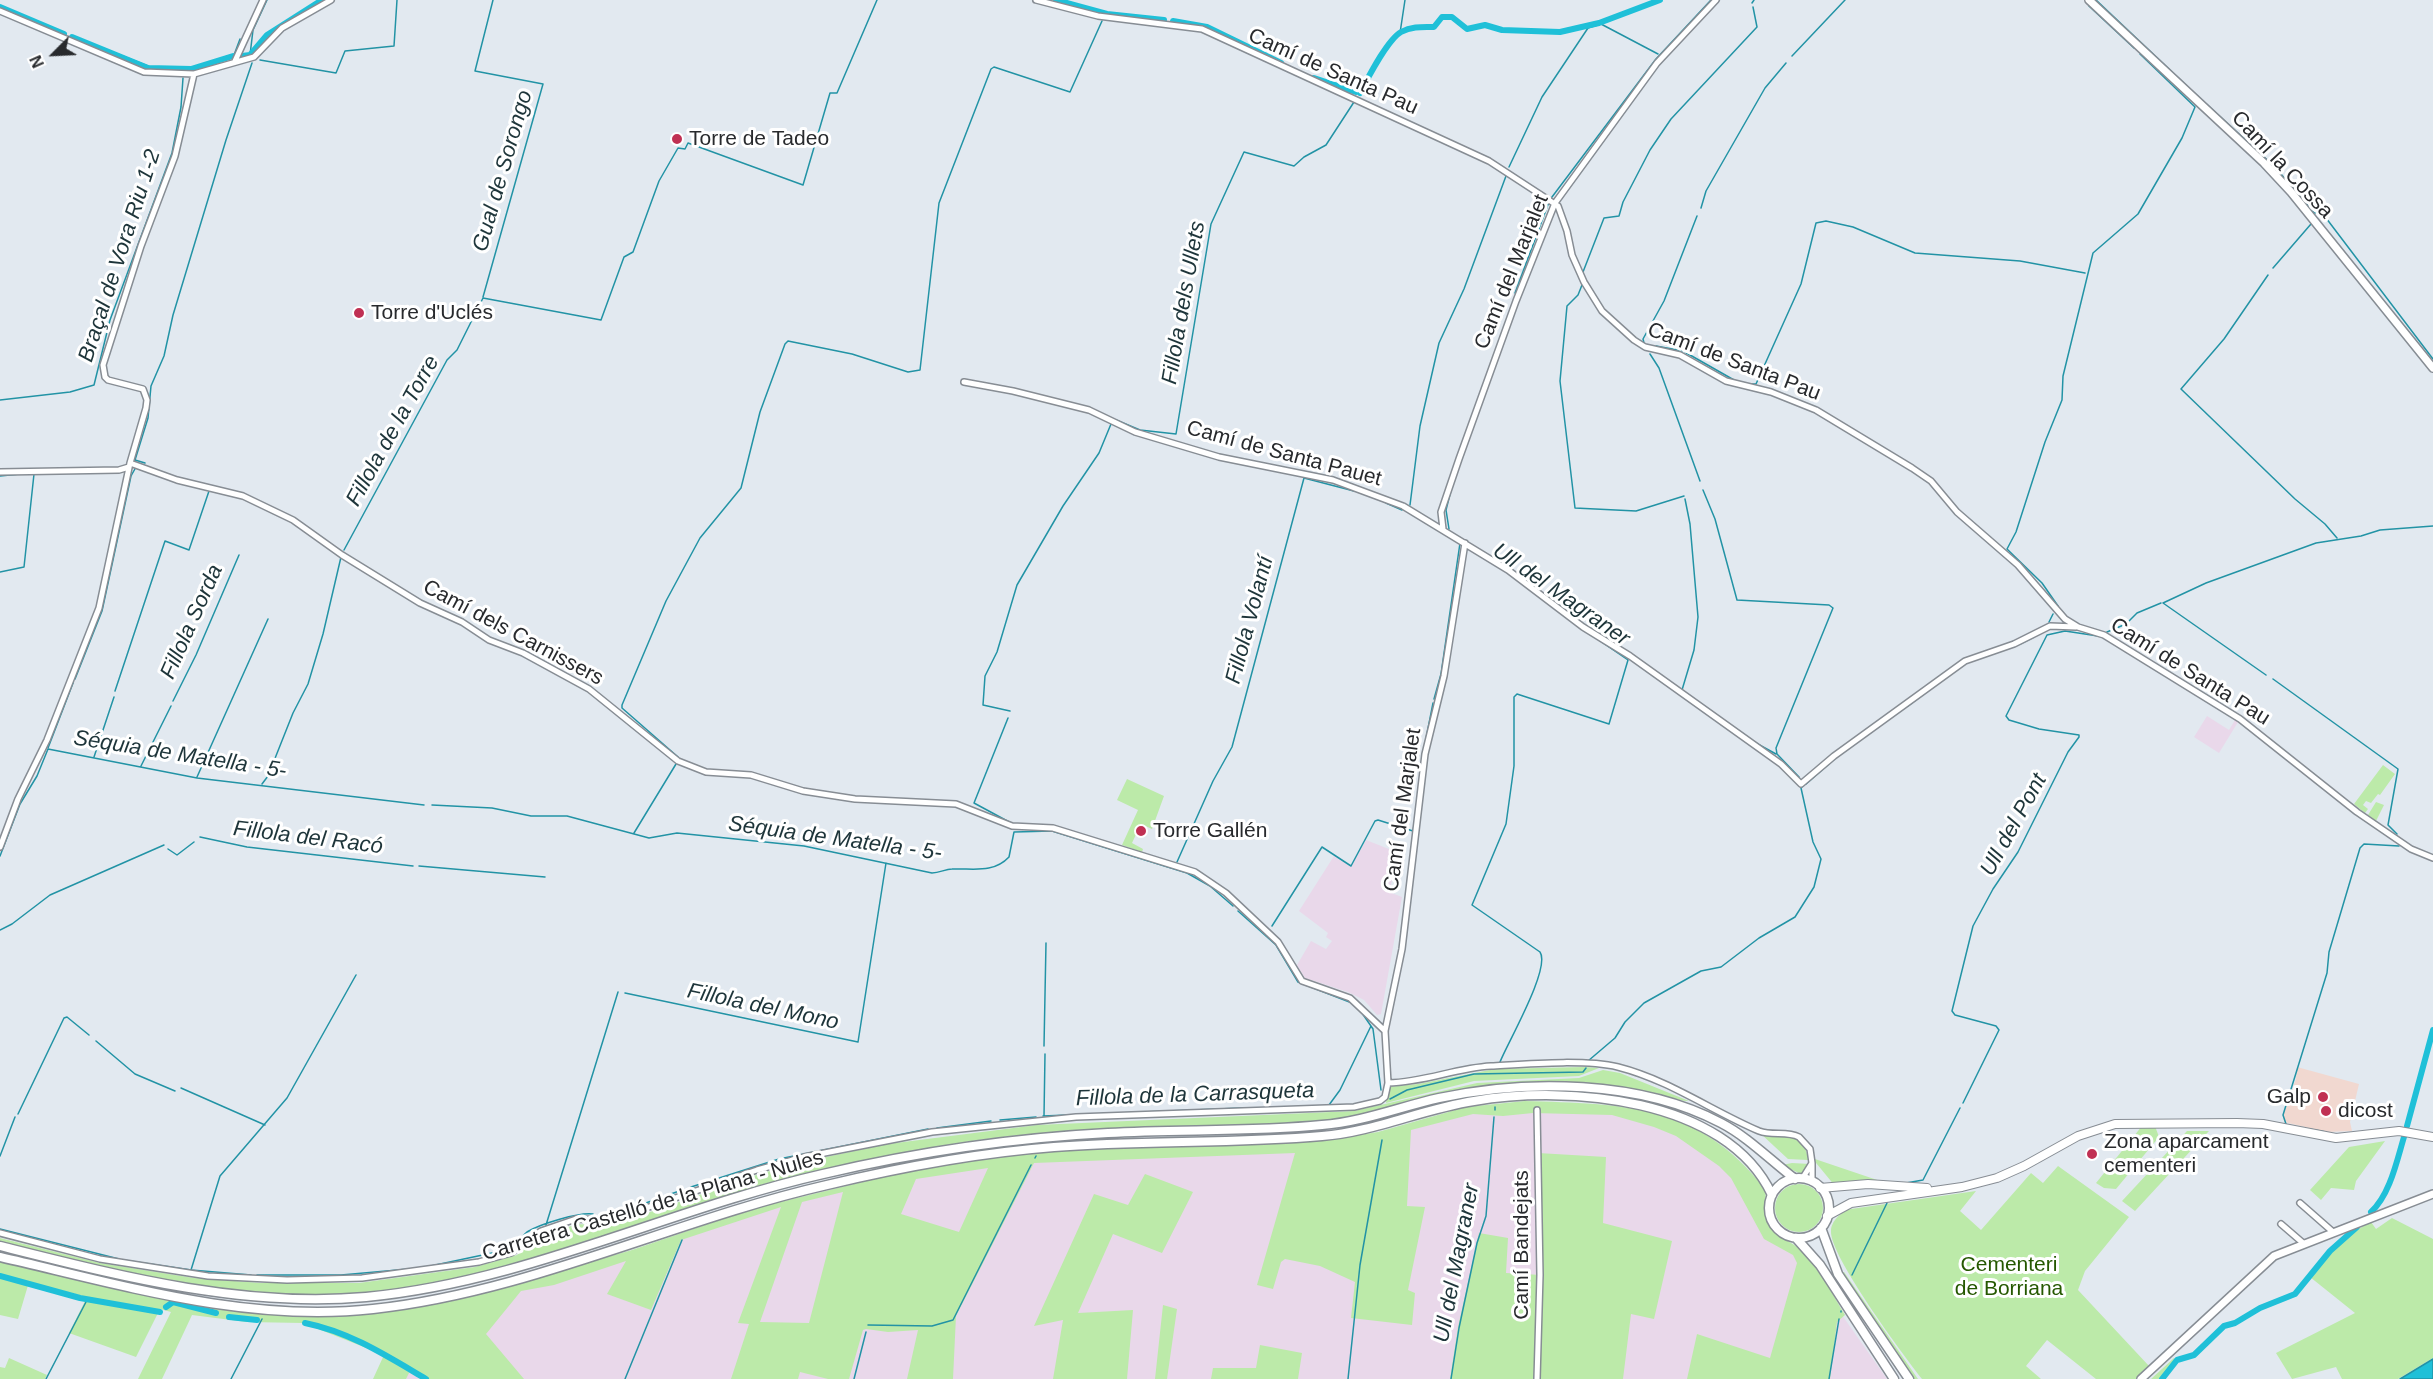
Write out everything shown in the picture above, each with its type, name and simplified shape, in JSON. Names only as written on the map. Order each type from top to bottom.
[{"type":"main road","name":"Carretera Castelló de la Plana - Nules","points":[[0,1246],[153,1281],[234,1296],[282,1300],[370,1296],[423,1289],[484,1275],[597,1244],[765,1188],[942,1149],[1067,1135],[1319,1125],[1373,1117],[1456,1095],[1513,1088],[1607,1090],[1664,1100],[1725,1125],[1798,1179]]},
{"type":"main road","name":"Carretera Castelló de la Plana - Nules","points":[[0,1257],[232,1306],[281,1311],[371,1309],[426,1301],[487,1287],[644,1241],[768,1199],[945,1160],[1057,1147],[1321,1136],[1376,1127],[1436,1108],[1513,1097],[1607,1100],[1635,1103],[1668,1112],[1721,1138],[1764,1177],[1772,1195]]},
{"type":"main road","points":[[1827,1216],[1851,1203],[1962,1187],[1997,1178],[2078,1136],[2115,1124],[2263,1124],[2336,1138],[2399,1131],[2433,1137]]},
{"type":"main road","points":[[1798,1179],[1812,1182],[1820,1188],[1827,1201],[1827,1216],[1821,1228],[1810,1236],[1796,1238],[1784,1234],[1774,1225],[1769,1210],[1772,1195],[1782,1184],[1798,1179]]},
{"type":"main road","points":[[1820,1188],[1868,1184],[1909,1189],[1962,1187]]},
{"type":"main road","points":[[1821,1228],[1838,1274],[1908,1379]]},
{"type":"main road","points":[[1796,1238],[1820,1266],[1866,1340],[1894,1379]]},
{"type":"street","points":[[235,61],[263,0]]},
{"type":"street","points":[[0,11],[144,72],[194,74],[254,57],[282,28],[330,0]]},
{"type":"street","name":"Camí de Santa Pau","points":[[1036,0],[1098,16],[1202,29],[1325,88],[1365,102],[1398,121],[1482,156],[1555,203],[1561,211],[1572,255],[1584,282],[1602,310],[1622,331],[1645,347],[1680,355],[1726,381],[1771,392],[1816,410],[1912,468],[1931,481],[1958,512],[2018,565],[2057,611],[2078,627],[2104,635],[2241,719],[2357,812],[2411,849],[2433,858]]},
{"type":"street","name":"Camí del Marjalet","points":[[1443,529],[1442,512],[1459,459],[1516,301],[1555,203],[1657,63],[1716,0]]},
{"type":"street","name":"Camí la Cossa","points":[[2089,0],[2277,178],[2433,368]]},
{"type":"street","points":[[0,847],[18,799],[47,740],[99,608],[130,465],[146,408],[145,392],[135,386],[108,380],[105,377],[103,365],[141,246],[175,156],[194,74]]},
{"type":"street","name":"Camí de Santa Pauet","points":[[964,382],[1013,391],[1089,410],[1135,432],[1220,457],[1333,480],[1403,506],[1508,570],[1583,627],[1630,656],[1781,764],[1801,784],[1834,756],[1965,661],[2014,644],[2050,626],[2078,627]]},
{"type":"street","name":"Camí dels Carnissers","points":[[0,472],[119,470],[130,465],[177,480],[243,496],[293,520],[342,555],[420,603],[589,688],[678,761],[706,772],[751,775],[803,791],[855,799],[956,804],[1012,826],[1053,828],[1195,872],[1226,893],[1278,942],[1302,981],[1350,998],[1385,1031]]},
{"type":"street","name":"Camí del Marjalet","points":[[1388,1083],[1385,1031],[1402,949],[1425,754],[1443,676],[1465,543]]},
{"type":"street","points":[[0,1233],[100,1259],[208,1276],[287,1280],[362,1278],[479,1262],[511,1253],[541,1231],[576,1219],[611,1220],[757,1170],[874,1142],[995,1124],[1076,1117],[1354,1107],[1380,1101],[1385,1097],[1388,1083],[1424,1080],[1490,1066],[1551,1064],[1620,1067],[1691,1095],[1760,1131],[1799,1137],[1810,1149],[1812,1182]]},
{"type":"street","name":"Camí Bandejats","points":[[1537,1110],[1540,1275],[1537,1379]]},
{"type":"street","points":[[1798,1179],[1812,1163]]},
{"type":"street","points":[[2140,1379],[2262,1265],[2303,1243],[2433,1194]]},
{"type":"street","points":[[2300,1203],[2333,1232]]},
{"type":"street","points":[[2280,1224],[2303,1243]]},
{"type":"shaded area","points":[[2207,716],[2229,730],[2235,720],[2238,722],[2219,753],[2194,737]]},
{"type":"shaded area","points":[[1366,840],[1399,853],[1389,892],[1402,897],[1381,1014],[1377,1015],[1364,1000],[1348,992],[1305,978],[1297,965],[1311,941],[1326,949],[1332,941],[1326,937],[1328,933],[1299,911],[1334,856],[1351,867]]},
{"type":"shaded area","name":"Galp","points":[[2297,1067],[2359,1084],[2350,1122],[2352,1131],[2326,1132],[2284,1122],[2283,1115],[2296,1079]]},
{"type":"shaded area","points":[[1615,1107],[1708,1137],[1764,1211],[1767,1223],[1774,1234],[1812,1263],[1844,1318],[1887,1379],[394,1379],[428,1307],[613,1258],[753,1209],[991,1159],[1310,1144],[1364,1137],[1462,1109]]},
{"type":"green space","points":[[2383,765],[2395,774],[2380,795],[2378,794],[2371,803],[2366,801],[2363,805],[2368,809],[2365,813],[2354,804]]},
{"type":"green space","points":[[1127,779],[1164,796],[1152,829],[1141,824],[1132,843],[1143,849],[1142,852],[1122,845],[1138,810],[1117,800]]},
{"type":"green space","points":[[2376,802],[2384,805],[2376,821],[2368,815]]},
{"type":"green space","points":[[1599,1068],[1579,1076],[1474,1081],[1386,1103],[1388,1087],[1418,1084],[1495,1069]]},
{"type":"green space","points":[[1603,1070],[1620,1073],[1689,1101],[1624,1088],[1510,1084],[1463,1089],[1371,1113],[1324,1121],[1081,1131],[984,1139],[803,1174],[751,1188],[577,1245],[477,1274],[426,1285],[375,1292],[323,1296],[242,1293],[120,1272],[0,1242],[0,1238],[100,1263],[194,1278],[261,1283],[359,1283],[475,1267],[517,1255],[539,1237],[577,1224],[610,1226],[759,1174],[802,1162],[888,1144],[1037,1125],[1354,1111],[1477,1083],[1579,1078]]},
{"type":"green space","points":[[1525,1101],[1627,1108],[1657,1114],[1686,1125],[1714,1140],[1740,1161],[1765,1189],[1768,1221],[1776,1232],[1810,1258],[1845,1315],[1837,1322],[1830,1379],[1687,1379],[1697,1334],[1770,1358],[1797,1263],[1793,1255],[1764,1239],[1731,1178],[1719,1166],[1676,1136],[1612,1115],[1473,1114],[1411,1130],[1407,1206],[1425,1207],[1408,1290],[1415,1293],[1412,1325],[1351,1318],[1355,1282],[1320,1266],[1285,1259],[1281,1262],[1273,1289],[1257,1285],[1295,1153],[1034,1163],[956,1316],[953,1379],[907,1379],[918,1330],[888,1332],[866,1329],[863,1330],[849,1379],[828,1379],[800,1372],[798,1379],[731,1379],[749,1324],[738,1323],[781,1207],[681,1240],[651,1310],[607,1294],[626,1261],[554,1285],[521,1291],[486,1334],[524,1379],[423,1379],[410,1371],[406,1379],[373,1379],[384,1355],[303,1323],[247,1322],[192,1315],[162,1379],[138,1379],[171,1312],[160,1309],[136,1357],[69,1333],[87,1297],[29,1282],[18,1319],[0,1315],[0,1262],[230,1311],[325,1317],[396,1311],[468,1297],[632,1250],[752,1209],[895,1174],[988,1158],[1074,1150],[1328,1140],[1378,1132],[1466,1107]],"holes":[[[988,1168],[959,1232],[901,1214],[916,1179]],[[843,1192],[809,1323],[760,1322],[802,1202]]]},
{"type":"green space","points":[[2142,1126],[2155,1126],[2159,1137],[2116,1189],[2104,1188],[2096,1183]]},
{"type":"green space","points":[[2187,1131],[2209,1131],[2135,1211],[2122,1201]]},
{"type":"green space","points":[[1760,1133],[1784,1135],[1797,1140],[1803,1145],[1808,1160],[1788,1159]]},
{"type":"green space","points":[[2385,1141],[2356,1181],[2354,1190],[2331,1188],[2321,1200],[2310,1190],[2349,1147]]},
{"type":"green space","points":[[1538,1153],[1606,1157],[1603,1223],[1672,1241],[1654,1319],[1631,1314],[1623,1379],[1450,1379],[1458,1327],[1479,1233],[1508,1238],[1506,1273],[1541,1275]]},
{"type":"green space","points":[[1812,1158],[1889,1184],[1835,1186]]},
{"type":"green space","points":[[1810,1164],[1803,1175],[1782,1165]]},
{"type":"green space","name":"Cementeri de Borriana","points":[[2058,1166],[2129,1217],[2085,1271],[2078,1290],[2149,1366],[2136,1379],[2096,1379],[2047,1340],[2026,1366],[2041,1379],[1922,1379],[1869,1305],[1842,1261],[1831,1231],[1835,1220],[1851,1209],[1976,1191],[1960,1211],[1981,1230],[2031,1173],[2043,1183]]},
{"type":"green space","points":[[1145,1174],[1193,1192],[1162,1253],[1113,1234],[1078,1313],[1133,1310],[1127,1379],[1053,1379],[1063,1320],[1034,1326],[1094,1194],[1128,1205]]},
{"type":"green space","points":[[1799,1184],[1816,1191],[1823,1208],[1816,1225],[1799,1232],[1782,1225],[1775,1208],[1782,1191]]},
{"type":"green space","points":[[2392,1218],[2433,1239],[2433,1358],[2398,1379],[2342,1379],[2336,1367],[2292,1379],[2276,1353],[2355,1313],[2310,1277],[2330,1253],[2353,1233],[2371,1222],[2376,1229]]},
{"type":"green space","points":[[1844,1272],[1918,1379],[1913,1379],[1842,1273]]},
{"type":"green space","points":[[1163,1305],[1177,1309],[1167,1379],[1155,1379]]},
{"type":"green space","points":[[1260,1345],[1302,1353],[1298,1379],[1211,1379],[1213,1368],[1256,1368]]},
{"type":"green space","points":[[9,1358],[47,1375],[45,1379],[0,1379],[0,1367],[5,1368]]},
{"type":"green space","points":[[2174,1358],[2176,1360],[2162,1379],[2151,1379]]},
{"type":"water","points":[[2433,1359],[2433,1379],[2400,1379]]},
{"type":"waterway","points":[[250,55],[253,30],[267,0]]},
{"type":"waterway","points":[[242,56],[250,55],[267,35],[322,0]]},
{"type":"waterway","points":[[260,60],[336,73],[345,51],[394,46],[397,0]]},
{"type":"waterway","name":"Gual de Sorongo","points":[[483,297],[543,84],[475,71],[493,0]]},
{"type":"waterway","name":"Fillola de la Torre","points":[[344,550],[447,360],[457,350],[483,298],[601,320],[624,257],[633,252],[659,181],[678,148],[685,149],[688,143],[803,185],[830,93],[837,93],[877,0]]},
{"type":"waterway","points":[[1056,0],[1107,14],[1164,20]]},
{"type":"waterway","points":[[1400,33],[1405,0]]},
{"type":"waterway","points":[[1360,93],[1378,60],[1396,36],[1409,29],[1434,27],[1442,17],[1452,17],[1467,29],[1485,25],[1502,30],[1560,32],[1599,23],[1660,0]]},
{"type":"waterway","points":[[1552,197],[1656,59],[1711,0]]},
{"type":"waterway","name":"Séquia de Matella - 5-","points":[[1792,56],[1845,0]]},
{"type":"waterway","points":[[2096,0],[2189,88]]},
{"type":"waterway","points":[[0,6],[64,33]]},
{"type":"waterway","points":[[2089,6],[2134,48]]},
{"type":"waterway","points":[[0,7],[64,34]]},
{"type":"waterway","points":[[1583,272],[1604,218],[1619,216],[1623,202],[1650,150],[1671,119],[1757,27],[1753,7]]},
{"type":"waterway","points":[[678,757],[622,708],[622,705],[666,601],[700,538],[741,488],[760,412],[785,344],[788,341],[852,354],[908,372],[920,370],[939,203],[991,69],[994,67],[1070,92],[1102,21]]},
{"type":"waterway","points":[[1173,21],[1207,27],[1281,63]]},
{"type":"waterway","name":"Fillola Volantí","points":[[1509,167],[1542,97],[1588,28],[1601,24],[1658,54]]},
{"type":"waterway","points":[[72,36],[153,68],[190,69],[234,55],[240,39]]},
{"type":"waterway","points":[[72,37],[148,68],[191,69],[233,56]]},
{"type":"waterway","points":[[2058,606],[2042,583],[2007,549],[2016,532],[2045,442],[2062,400],[2063,376],[2093,253],[2138,214],[2182,138],[2195,107],[2140,54]]},
{"type":"waterway","points":[[145,463],[135,460],[148,418],[151,386],[164,356],[173,315],[252,63]]},
{"type":"waterway","name":"Séquia de Matella - 5-","points":[[1701,208],[1706,191],[1765,88],[1786,63]]},
{"type":"waterway","name":"Braçal de Vora Riu 1-2","points":[[0,400],[70,392],[94,385],[110,320],[172,153],[181,107],[183,78]]},
{"type":"waterway","points":[[1314,78],[1356,92]]},
{"type":"waterway","points":[[2191,90],[2275,167],[2314,213],[2320,213]]},
{"type":"waterway","name":"Fillola dels Ullets","points":[[1116,420],[1140,430],[1176,434],[1211,224],[1244,152],[1294,166],[1304,157],[1326,145],[1354,102]]},
{"type":"waterway","name":"Fillola Volantí","points":[[1410,505],[1420,426],[1439,343],[1464,289],[1506,176]]},
{"type":"waterway","points":[[1515,293],[1549,202]]},
{"type":"waterway","points":[[2323,214],[2433,359]]},
{"type":"waterway","name":"Séquia de Matella - 5-","points":[[1644,343],[1643,339],[1664,301],[1697,216]]},
{"type":"waterway","points":[[1747,384],[1756,384],[1801,284],[1816,223],[1826,221],[1853,227],[1915,253],[2020,261],[2085,273]]},
{"type":"waterway","points":[[2273,268],[2311,224]]},
{"type":"waterway","points":[[2268,275],[2224,339],[2181,389],[2295,499],[2325,524],[2337,538]]},
{"type":"waterway","points":[[1582,285],[1578,295],[1567,306],[1560,381],[1575,508],[1636,511],[1684,496]]},
{"type":"waterway","points":[[1656,346],[1683,351],[1734,380]]},
{"type":"waterway","name":"Séquia de Matella - 5-","points":[[1650,354],[1659,368],[1700,481]]},
{"type":"waterway","name":"Fillola dels Ullets","points":[[1010,711],[983,705],[985,676],[997,652],[1017,585],[1063,506],[1099,453],[1111,424]]},
{"type":"waterway","points":[[75,679],[102,611],[131,476],[136,467]]},
{"type":"waterway","name":"Braçal de Vora Riu 1-2","points":[[0,476],[20,474]]},
{"type":"waterway","name":"Braçal de Vora Riu 1-2","points":[[0,572],[24,567],[34,474]]},
{"type":"waterway","name":"Fillola Volantí","points":[[1177,862],[1213,781],[1232,747],[1304,478],[1354,491]]},
{"type":"waterway","points":[[1449,529],[1446,510],[1452,486]]},
{"type":"waterway","name":"Séquia de Matella - 5-","points":[[1703,490],[1715,519],[1737,600],[1829,605],[1833,608],[1776,748],[1777,754],[1799,777]]},
{"type":"waterway","points":[[115,691],[165,541],[189,550],[209,491]]},
{"type":"waterway","points":[[1682,690],[1694,650],[1698,617],[1690,524],[1685,499]]},
{"type":"waterway","name":"Fillola Volantí","points":[[1386,503],[1402,510]]},
{"type":"waterway","points":[[2266,675],[2163,603],[2206,583],[2316,543],[2361,536],[2380,530],[2433,526]]},
{"type":"waterway","points":[[1434,699],[1441,674],[1460,543]]},
{"type":"waterway","name":"Fillola Sorda","points":[[173,701],[196,655],[239,555]]},
{"type":"waterway","name":"Fillola de la Torre","points":[[262,784],[268,776],[293,713],[308,684],[323,634],[341,557]]},
{"type":"waterway","name":"Ull del Pont","points":[[2107,632],[2126,624],[2137,613],[2161,603]]},
{"type":"waterway","points":[[2049,622],[2053,614]]},
{"type":"waterway","points":[[197,777],[268,619]]},
{"type":"waterway","name":"Ull del Pont","points":[[1963,1103],[1999,1030],[1996,1026],[1955,1015],[1952,1011],[1973,926],[1993,889],[2018,852],[2068,752],[2079,737],[2079,735],[2039,729],[2009,720],[2006,716],[2047,635],[2065,631],[2098,636]]},
{"type":"waterway","name":"Ull del Magraner","points":[[1500,1062],[1527,1006],[1540,973],[1542,960],[1540,952],[1472,905],[1506,824],[1514,766],[1514,697],[1517,694],[1609,724],[1628,660],[1590,634]]},
{"type":"waterway","points":[[2020,644],[2034,637]]},
{"type":"waterway","points":[[1908,706],[1945,678]]},
{"type":"waterway","points":[[2273,679],[2398,769],[2388,825],[2397,834]]},
{"type":"waterway","points":[[48,748],[73,683]]},
{"type":"waterway","points":[[94,757],[114,697]]},
{"type":"waterway","points":[[1424,749],[1433,703]]},
{"type":"waterway","name":"Fillola Sorda","points":[[141,766],[171,706]]},
{"type":"waterway","name":"Fillola dels Ullets","points":[[1008,718],[974,803],[1011,823]]},
{"type":"waterway","points":[[1754,742],[1776,754]]},
{"type":"waterway","name":"Séquia de Matella - 5-","points":[[0,856],[20,804],[37,776],[48,749],[197,778],[424,805]]},
{"type":"waterway","points":[[1806,784],[1838,756]]},
{"type":"waterway","points":[[634,833],[676,764]]},
{"type":"waterway","name":"Séquia de Matella - 5-","points":[[1588,1061],[1615,1038],[1625,1022],[1644,1003],[1701,971],[1721,967],[1759,938],[1795,917],[1814,887],[1821,859],[1813,842],[1801,788],[1805,784]]},
{"type":"waterway","name":"Séquia de Matella - 5-","points":[[432,805],[492,808],[531,816],[567,816],[649,838],[677,833],[804,846],[932,873],[949,869],[982,869],[996,866],[1009,857],[1014,832],[1052,831],[1187,873],[1210,886],[1233,906]]},
{"type":"waterway","points":[[1272,926],[1322,847],[1351,866],[1375,821],[1413,831],[1415,819]]},
{"type":"waterway","name":"Fillola del Racó","points":[[200,837],[247,847],[413,866]]},
{"type":"waterway","name":"Fillola del Racó","points":[[168,849],[177,855],[194,842]]},
{"type":"waterway","points":[[2286,1124],[2283,1115],[2327,973],[2329,952],[2360,848],[2364,844],[2399,846]]},
{"type":"waterway","name":"Fillola del Racó","points":[[0,930],[12,924],[50,895],[164,845]]},
{"type":"waterway","name":"Fillola del Mono","points":[[625,993],[858,1042],[886,863]]},
{"type":"waterway","name":"Fillola del Racó","points":[[419,866],[545,877]]},
{"type":"waterway","name":"Séquia de Matella - 5-","points":[[1238,911],[1276,945],[1298,982],[1352,1003]]},
{"type":"waterway","points":[[1044,1046],[1046,943]]},
{"type":"waterway","points":[[191,1270],[220,1176],[287,1098],[356,975]]},
{"type":"waterway","name":"Fillola del Mono","points":[[546,1225],[618,992]]},
{"type":"waterway","name":"Séquia de Matella - 5-","points":[[1362,1013],[1373,1029],[1381,1090]]},
{"type":"waterway","points":[[18,1114],[64,1018],[67,1017],[89,1035]]},
{"type":"waterway","name":"Fillola de la Carrasqueta","points":[[1329,1105],[1340,1090],[1371,1026]]},
{"type":"waterway","points":[[2407,1126],[2433,1030]]},
{"type":"waterway","points":[[96,1041],[135,1074],[175,1091]]},
{"type":"waterway","points":[[1044,1116],[1045,1054]]},
{"type":"waterway","name":"Séquia de Matella - 5-","points":[[1390,1099],[1407,1090],[1474,1074],[1583,1072],[1586,1068]]},
{"type":"waterway","points":[[181,1088],[265,1125]]},
{"type":"waterway","name":"Fillola de la Carrasqueta","points":[[1043,1116],[1243,1108]]},
{"type":"waterway","name":"Ull del Pont","points":[[1906,1183],[1923,1180],[1960,1108]]},
{"type":"waterway","points":[[0,1156],[15,1117]]},
{"type":"waterway","name":"Fillola de la Carrasqueta","points":[[1000,1120],[1036,1117]]},
{"type":"waterway","name":"Ull del Magraner","points":[[1451,1379],[1477,1243],[1486,1216],[1494,1117]]},
{"type":"waterway","name":"Fillola de la Carrasqueta","points":[[937,1128],[991,1121]]},
{"type":"waterway","name":"Fillola de la Carrasqueta","points":[[691,1187],[779,1159],[928,1129]]},
{"type":"waterway","points":[[2309,1129],[2326,1132]]},
{"type":"waterway","points":[[2371,1212],[2378,1205],[2388,1187],[2404,1137]]},
{"type":"waterway","points":[[1348,1379],[1360,1265],[1382,1140]]},
{"type":"waterway","points":[[868,1325],[932,1326],[953,1320],[1031,1165]]},
{"type":"waterway","points":[[607,1217],[682,1190]]},
{"type":"waterway","name":"Ull del Pont","points":[[1852,1275],[1887,1203]]},
{"type":"waterway","points":[[426,1267],[511,1249],[533,1229],[569,1217],[593,1214]]},
{"type":"waterway","points":[[2162,1379],[2177,1360],[2194,1355],[2224,1326],[2295,1294],[2330,1251],[2357,1227]]},
{"type":"waterway","points":[[0,1229],[119,1259]]},
{"type":"waterway","name":"Fillola de la Carrasqueta","points":[[625,1379],[682,1240]]},
{"type":"waterway","points":[[123,1260],[191,1270],[251,1275]]},
{"type":"waterway","points":[[257,1275],[341,1275],[409,1269]]},
{"type":"waterway","points":[[0,1276],[80,1298],[160,1312]]},
{"type":"waterway","points":[[46,1379],[87,1300]]},
{"type":"waterway","points":[[166,1307],[173,1302],[216,1313]]},
{"type":"waterway","points":[[229,1317],[257,1320]]},
{"type":"waterway","points":[[231,1379],[262,1319]]},
{"type":"waterway","name":"Ull del Pont","points":[[1829,1379],[1839,1319]]},
{"type":"waterway","points":[[305,1323],[353,1339],[426,1379]]},
{"type":"waterway","points":[[854,1379],[866,1332]]},
{"type":"place","name":"Torre de Tadeo","points":[[677,139]]},
{"type":"place","name":"Torre d'Uclés","points":[[359,313]]},
{"type":"place","name":"Torre Gallén","points":[[1141,831]]},
{"type":"place","name":"Galp","points":[[2323,1097]]},
{"type":"place","name":"dicost","points":[[2326,1111]]},
{"type":"place","name":"Zona aparcament cementeri","points":[[2092,1154]]}]
